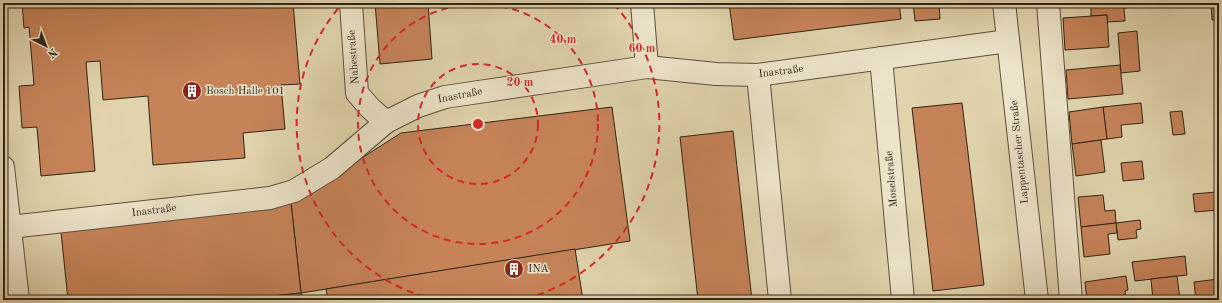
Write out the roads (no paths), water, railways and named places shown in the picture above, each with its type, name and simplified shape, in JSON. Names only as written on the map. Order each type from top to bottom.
[{"type":"street","name":"Nahestraße","points":[[351,3],[357,92],[370,108],[386,122]]},
{"type":"street","points":[[642,3],[647,67]]},
{"type":"street","name":"Lappentascher Straße","points":[[1004,3],[1037,300]]},
{"type":"street","points":[[1048,3],[1071,300]]},
{"type":"street","name":"Inastraße","points":[[10,228],[270,198],[294,191],[332,168],[386,122],[418,106],[445,97],[647,67],[716,74],[758,75],[1008,41]]},
{"type":"street","name":"Moselstraße","points":[[881,58],[903,300]]},
{"type":"street","points":[[758,75],[780,300]]},
{"type":"street","points":[[3,167],[18,300]]},
{"type":"place","name":"Bosch Halle 101","points":[[192,91]]},
{"type":"place","name":"INA","points":[[514,269]]}]
